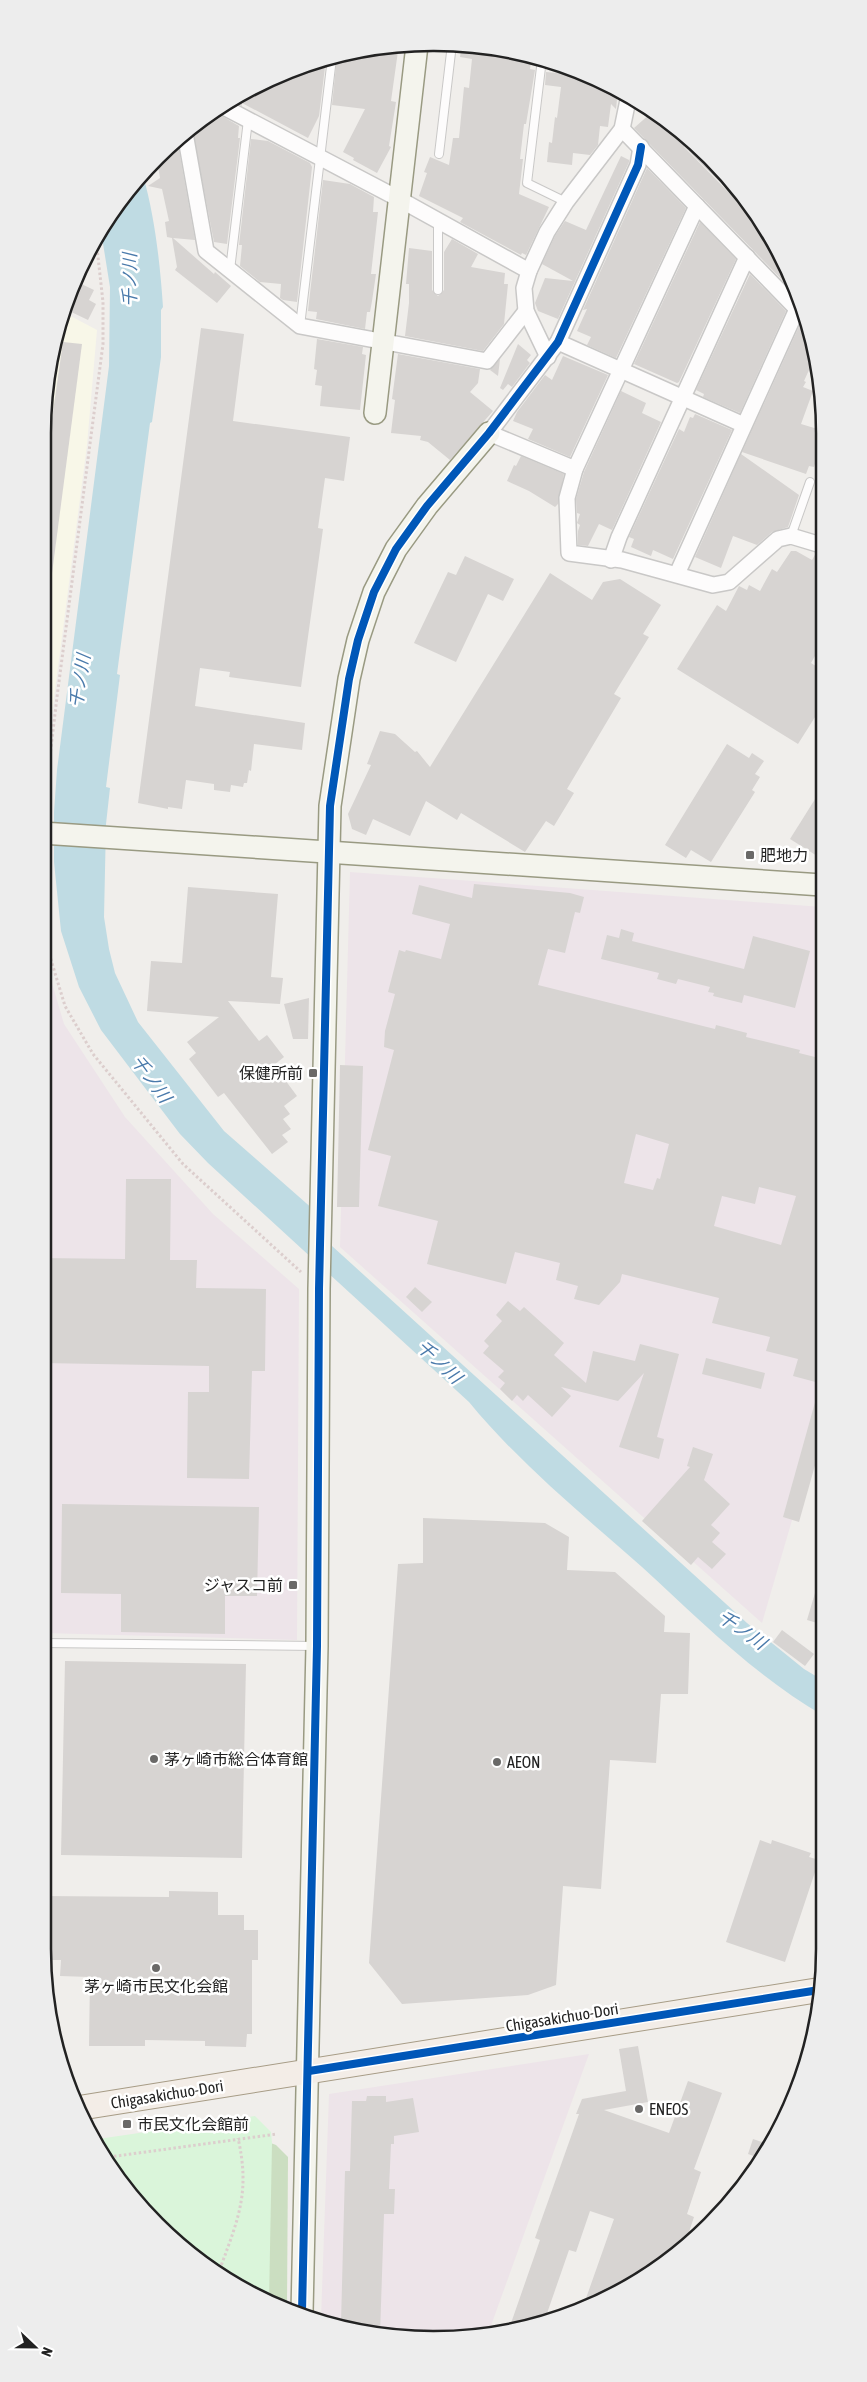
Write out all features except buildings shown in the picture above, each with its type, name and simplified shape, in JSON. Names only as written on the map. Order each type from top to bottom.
[{"type":"main road","name":"Chigasakichuo-Dori","points":[[86,2107],[813,1991]]},
{"type":"street","points":[[374,413],[416,52]]},
{"type":"street","points":[[548,357],[526,311],[524,288],[529,271],[546,232],[566,202],[622,129],[630,105]]},
{"type":"street","points":[[230,110],[399,199],[529,271]]},
{"type":"street","points":[[622,129],[793,305]]},
{"type":"street","points":[[187,142],[206,250],[300,326],[487,361],[526,311]]},
{"type":"street","points":[[302,2307],[309,2071],[317,1646],[319,1289],[323,1191],[330,806],[349,679],[358,640],[374,592],[396,549],[427,506],[490,433],[558,342],[638,165],[641,147]]},
{"type":"street","points":[[697,206],[575,469],[567,498],[569,553],[622,560],[713,585],[729,582],[778,539],[791,536],[816,543]]},
{"type":"street","points":[[611,560],[682,398],[747,257]]},
{"type":"street","points":[[677,574],[795,312]]},
{"type":"street","points":[[558,342],[744,425]]},
{"type":"street","points":[[490,433],[575,469]]},
{"type":"street","points":[[51,834],[816,885]]},
{"type":"lane","points":[[439,154],[451,52]]},
{"type":"lane","points":[[300,326],[331,65]]},
{"type":"lane","points":[[541,67],[527,183],[566,202]]},
{"type":"lane","points":[[230,270],[248,120]]},
{"type":"lane","points":[[438,220],[438,290]]},
{"type":"lane","points":[[791,536],[810,482]]},
{"type":"lane","points":[[51,1643],[317,1646]]},
{"type":"path","points":[[51,755],[102,344],[103,302],[97,251]]},
{"type":"path","points":[[51,960],[65,1006],[93,1054],[183,1164],[319,1289]]},
{"type":"path","points":[[113,2156],[277,2134]]},
{"type":"path","points":[[221,2266],[242,2206],[244,2188],[243,2160],[238,2138]]},
{"type":"shaded area","points":[[70,316],[97,330],[87,445],[51,721],[52,408],[59,359]]},
{"type":"shaded area","points":[[350,872],[816,907],[816,1438],[762,1623],[340,1247]]},
{"type":"shaded area","points":[[51,980],[64,1024],[125,1117],[213,1214],[299,1289],[297,1640],[51,1633]]},
{"type":"shaded area","points":[[589,2054],[491,2326],[459,2330],[408,2330],[359,2323],[321,2313],[329,2094]]},
{"type":"green space","points":[[255,2116],[271,2132],[272,2143],[269,2293],[242,2280],[181,2236],[146,2201],[101,2139]]},
{"type":"green space","points":[[257,2138],[276,2145],[288,2157],[287,2302],[242,2280],[199,2251]]},
{"type":"water","name":"千ノ川","points":[[145,182],[151,208],[160,274],[163,307],[161,310],[161,357],[152,422],[150,423],[117,674],[120,675],[106,787],[110,788],[106,824],[104,917],[115,973],[138,1022],[224,1131],[331,1225],[332,1246],[747,1623],[804,1669],[816,1676],[816,1711],[775,1684],[729,1647],[552,1488],[509,1446],[469,1402],[208,1163],[180,1134],[101,1030],[79,987],[61,931],[54,862],[54,812],[57,770],[109,366],[110,287],[103,241]]},
{"type":"cycle path","points":[[302,2307],[317,1646],[319,1289],[330,806],[349,679],[358,640],[374,592],[396,549],[427,506],[489,433],[558,342],[638,165],[641,147]]},
{"type":"cycle path","points":[[309,2071],[813,1991]]},
{"type":"place","name":"肥地力","points":[[750,855]]},
{"type":"place","name":"保健所前","points":[[313,1073]]},
{"type":"place","name":"ジャスコ前","points":[[293,1585]]},
{"type":"place","name":"茅ヶ崎市総合体育館","points":[[154,1759]]},
{"type":"place","name":"AEON","points":[[497,1762]]},
{"type":"place","name":"茅ヶ崎市民文化会館","points":[[156,1968]]},
{"type":"place","name":"ENEOS","points":[[639,2109]]},
{"type":"place","name":"市民文化会館前","points":[[127,2124]]}]
